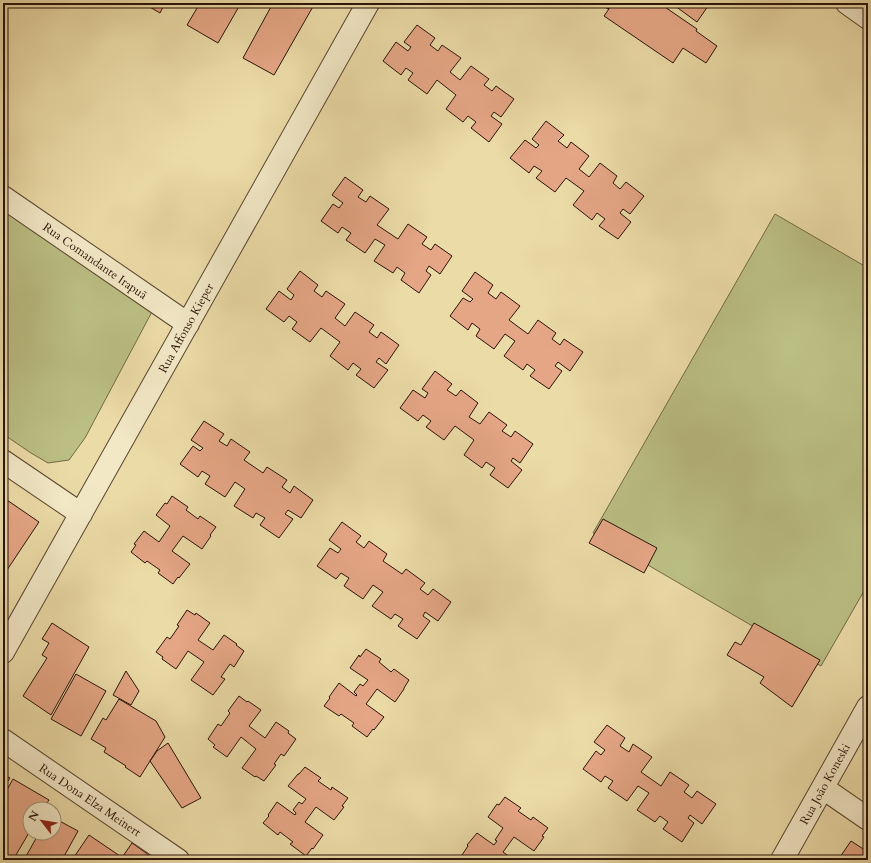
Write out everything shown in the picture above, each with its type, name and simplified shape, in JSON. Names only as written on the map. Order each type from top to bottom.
[{"type":"street","name":"Rua Affonso Kieper","points":[[3,652],[368,3]]},
{"type":"street","points":[[848,3],[868,18]]},
{"type":"street","name":"Rua Comandante Irapuã","points":[[3,197],[188,324]]},
{"type":"street","points":[[3,461],[81,514]]},
{"type":"street","name":"Rua João Koneski","points":[[782,860],[868,707]]},
{"type":"street","name":"Rua Dona Elza Meinert","points":[[3,740],[178,860]]},
{"type":"street","points":[[823,788],[868,819]]},
{"type":"green space","points":[[3,198],[155,306],[85,438],[69,460],[48,463],[3,434]]},
{"type":"green space","points":[[775,214],[868,268],[868,584],[821,666],[593,533]]},
{"type":"building","points":[[143,3],[165,3],[160,13]]},
{"type":"building","points":[[200,3],[241,3],[218,43],[187,25]]},
{"type":"building","points":[[273,3],[315,3],[274,75],[243,58]]},
{"type":"building","points":[[599,3],[613,3],[608,9]]},
{"type":"building","points":[[613,3],[659,3],[697,29],[696,31],[717,46],[706,63],[683,48],[673,63],[604,16]]},
{"type":"building","points":[[671,3],[704,3],[708,6],[697,22]]},
{"type":"building","points":[[417,25],[435,38],[430,45],[438,51],[442,45],[461,58],[450,72],[460,80],[471,66],[489,79],[484,85],[492,91],[496,86],[514,99],[501,117],[494,112],[491,116],[502,124],[489,142],[471,128],[476,122],[468,116],[463,122],[446,109],[456,95],[437,80],[427,94],[408,80],[413,73],[406,68],[401,75],[383,61],[396,42],[408,51],[411,47],[404,42]]},
{"type":"building","points":[[546,121],[564,135],[558,141],[567,148],[571,142],[589,156],[579,169],[589,177],[600,163],[617,176],[613,183],[620,189],[626,182],[644,196],[630,214],[623,209],[620,213],[631,222],[618,239],[599,226],[605,219],[597,213],[592,220],[573,205],[584,191],[566,178],[555,192],[536,178],[542,171],[534,166],[529,173],[510,158],[525,140],[536,148],[539,145],[532,139]]},
{"type":"building","points":[[345,177],[363,190],[358,197],[366,202],[370,196],[389,209],[377,225],[398,239],[408,224],[427,237],[422,244],[431,250],[435,244],[452,256],[440,274],[429,266],[426,271],[431,275],[419,293],[401,280],[405,273],[397,267],[393,273],[374,261],[385,245],[375,239],[365,253],[346,240],[351,233],[342,227],[338,233],[321,221],[333,204],[339,208],[343,203],[332,195]]},
{"type":"building","points":[[300,271],[318,285],[314,291],[322,297],[326,291],[345,304],[335,318],[345,326],[355,312],[374,325],[369,332],[377,338],[381,332],[399,345],[386,364],[379,358],[376,362],[388,370],[374,388],[356,375],[361,369],[353,363],[348,370],[330,356],[340,342],[321,328],[310,342],[292,329],[297,322],[289,316],[284,322],[266,309],[279,291],[291,300],[294,295],[287,289]]},
{"type":"building","points":[[475,272],[493,285],[488,293],[496,299],[501,292],[520,306],[509,320],[528,334],[538,320],[556,333],[552,339],[560,345],[564,339],[583,352],[570,371],[558,362],[555,366],[562,371],[549,389],[530,376],[535,370],[527,364],[523,370],[504,356],[515,341],[505,334],[494,349],[476,336],[480,329],[472,323],[468,330],[450,316],[463,298],[470,302],[473,299],[462,291]]},
{"type":"building","points":[[435,371],[452,384],[447,390],[456,396],[461,390],[478,403],[469,417],[480,424],[489,412],[507,425],[502,431],[511,437],[515,431],[533,444],[520,463],[513,458],[511,461],[522,470],[508,488],[490,475],[495,468],[486,462],[482,468],[464,455],[474,440],[455,426],[444,440],[426,427],[431,421],[423,415],[418,421],[400,408],[413,390],[425,398],[428,393],[422,389]]},
{"type":"building","points":[[204,421],[224,434],[219,441],[227,446],[231,439],[250,452],[244,460],[263,473],[267,467],[287,480],[282,487],[290,493],[294,486],[313,500],[301,518],[288,510],[285,514],[293,519],[279,538],[260,525],[265,518],[256,513],[253,518],[234,506],[245,489],[235,482],[225,497],[205,484],[210,476],[202,471],[198,477],[180,464],[193,446],[200,451],[203,448],[191,440]]},
{"type":"building","points":[[172,496],[188,507],[186,510],[198,519],[200,516],[216,527],[202,549],[183,536],[172,551],[190,564],[173,584],[158,573],[160,570],[147,561],[145,563],[131,552],[136,545],[134,544],[144,531],[159,542],[170,526],[156,515],[165,503],[167,504]]},
{"type":"building","points":[[4,498],[39,522],[3,576],[3,500]]},
{"type":"building","points":[[603,519],[657,548],[644,573],[589,543]]},
{"type":"building","points":[[342,522],[361,536],[356,542],[364,548],[369,541],[387,554],[383,561],[402,574],[406,569],[425,583],[420,589],[428,595],[433,589],[451,602],[438,621],[425,612],[423,616],[430,621],[417,639],[398,626],[403,619],[395,614],[391,619],[372,606],[383,592],[373,585],[363,599],[344,586],[349,578],[341,573],[336,579],[317,566],[330,548],[338,553],[341,549],[329,540]]},
{"type":"building","points":[[187,610],[195,615],[196,613],[210,623],[198,640],[213,650],[224,635],[244,651],[234,667],[230,664],[221,677],[225,679],[213,695],[191,680],[204,662],[188,651],[176,669],[162,659],[163,657],[156,652],[167,637],[170,639]]},
{"type":"building","points":[[52,623],[89,647],[51,715],[23,696],[47,658],[42,655],[49,643],[42,639]]},
{"type":"building","points":[[754,623],[820,660],[792,707],[760,683],[764,677],[727,655],[735,642],[741,645]]},
{"type":"building","points":[[366,649],[381,659],[379,662],[391,672],[394,669],[409,680],[395,702],[377,689],[366,704],[384,717],[367,737],[352,726],[354,723],[341,714],[339,716],[324,706],[339,683],[356,696],[357,695],[354,692],[360,684],[363,686],[368,680],[350,668],[359,655],[360,657]]},
{"type":"building","points":[[126,671],[139,691],[131,705],[113,695]]},
{"type":"building","points":[[76,674],[106,691],[81,736],[51,719]]},
{"type":"building","points":[[239,696],[261,710],[249,726],[265,738],[276,722],[289,731],[288,733],[296,739],[284,756],[281,754],[274,764],[276,765],[264,781],[242,768],[256,749],[241,737],[227,757],[213,747],[215,745],[208,739],[218,724],[221,726],[230,713],[228,711]]},
{"type":"building","points":[[119,699],[156,721],[165,737],[140,777],[104,752],[106,748],[91,739],[103,718],[106,720]]},
{"type":"building","points":[[607,725],[625,738],[620,746],[629,752],[633,744],[652,757],[641,772],[661,786],[670,772],[689,785],[684,792],[692,798],[697,791],[716,804],[702,824],[690,815],[688,818],[694,823],[682,842],[663,829],[668,822],[660,816],[655,822],[637,810],[649,793],[638,786],[627,801],[608,788],[613,781],[605,776],[601,782],[583,769],[596,751],[601,755],[605,750],[594,742]]},
{"type":"building","points":[[168,743],[201,798],[182,808],[150,761],[157,751]]},
{"type":"building","points":[[305,767],[321,778],[318,781],[331,790],[332,787],[348,798],[342,806],[344,807],[334,820],[316,807],[305,822],[323,835],[306,856],[290,844],[293,842],[280,832],[278,835],[263,823],[277,802],[295,815],[296,813],[293,810],[299,802],[302,804],[306,799],[288,786]]},
{"type":"building","points":[[3,774],[10,778],[3,788]]},
{"type":"building","points":[[13,779],[49,800],[22,801],[22,841],[24,841],[13,860],[3,857],[3,797]]},
{"type":"building","points":[[505,797],[521,808],[518,811],[531,820],[533,817],[548,828],[542,836],[544,837],[534,851],[514,837],[503,852],[514,860],[470,860],[462,855],[468,846],[467,845],[477,833],[494,845],[497,841],[495,840],[503,828],[488,817],[497,804],[499,805]]},
{"type":"building","points":[[62,822],[78,831],[62,860],[24,860],[35,841],[62,841]]},
{"type":"building","points":[[89,835],[120,856],[118,860],[72,860]]},
{"type":"building","points":[[851,841],[868,852],[868,860],[838,860]]},
{"type":"building","points":[[132,843],[156,860],[129,860],[125,857],[123,860],[121,859]]}]
